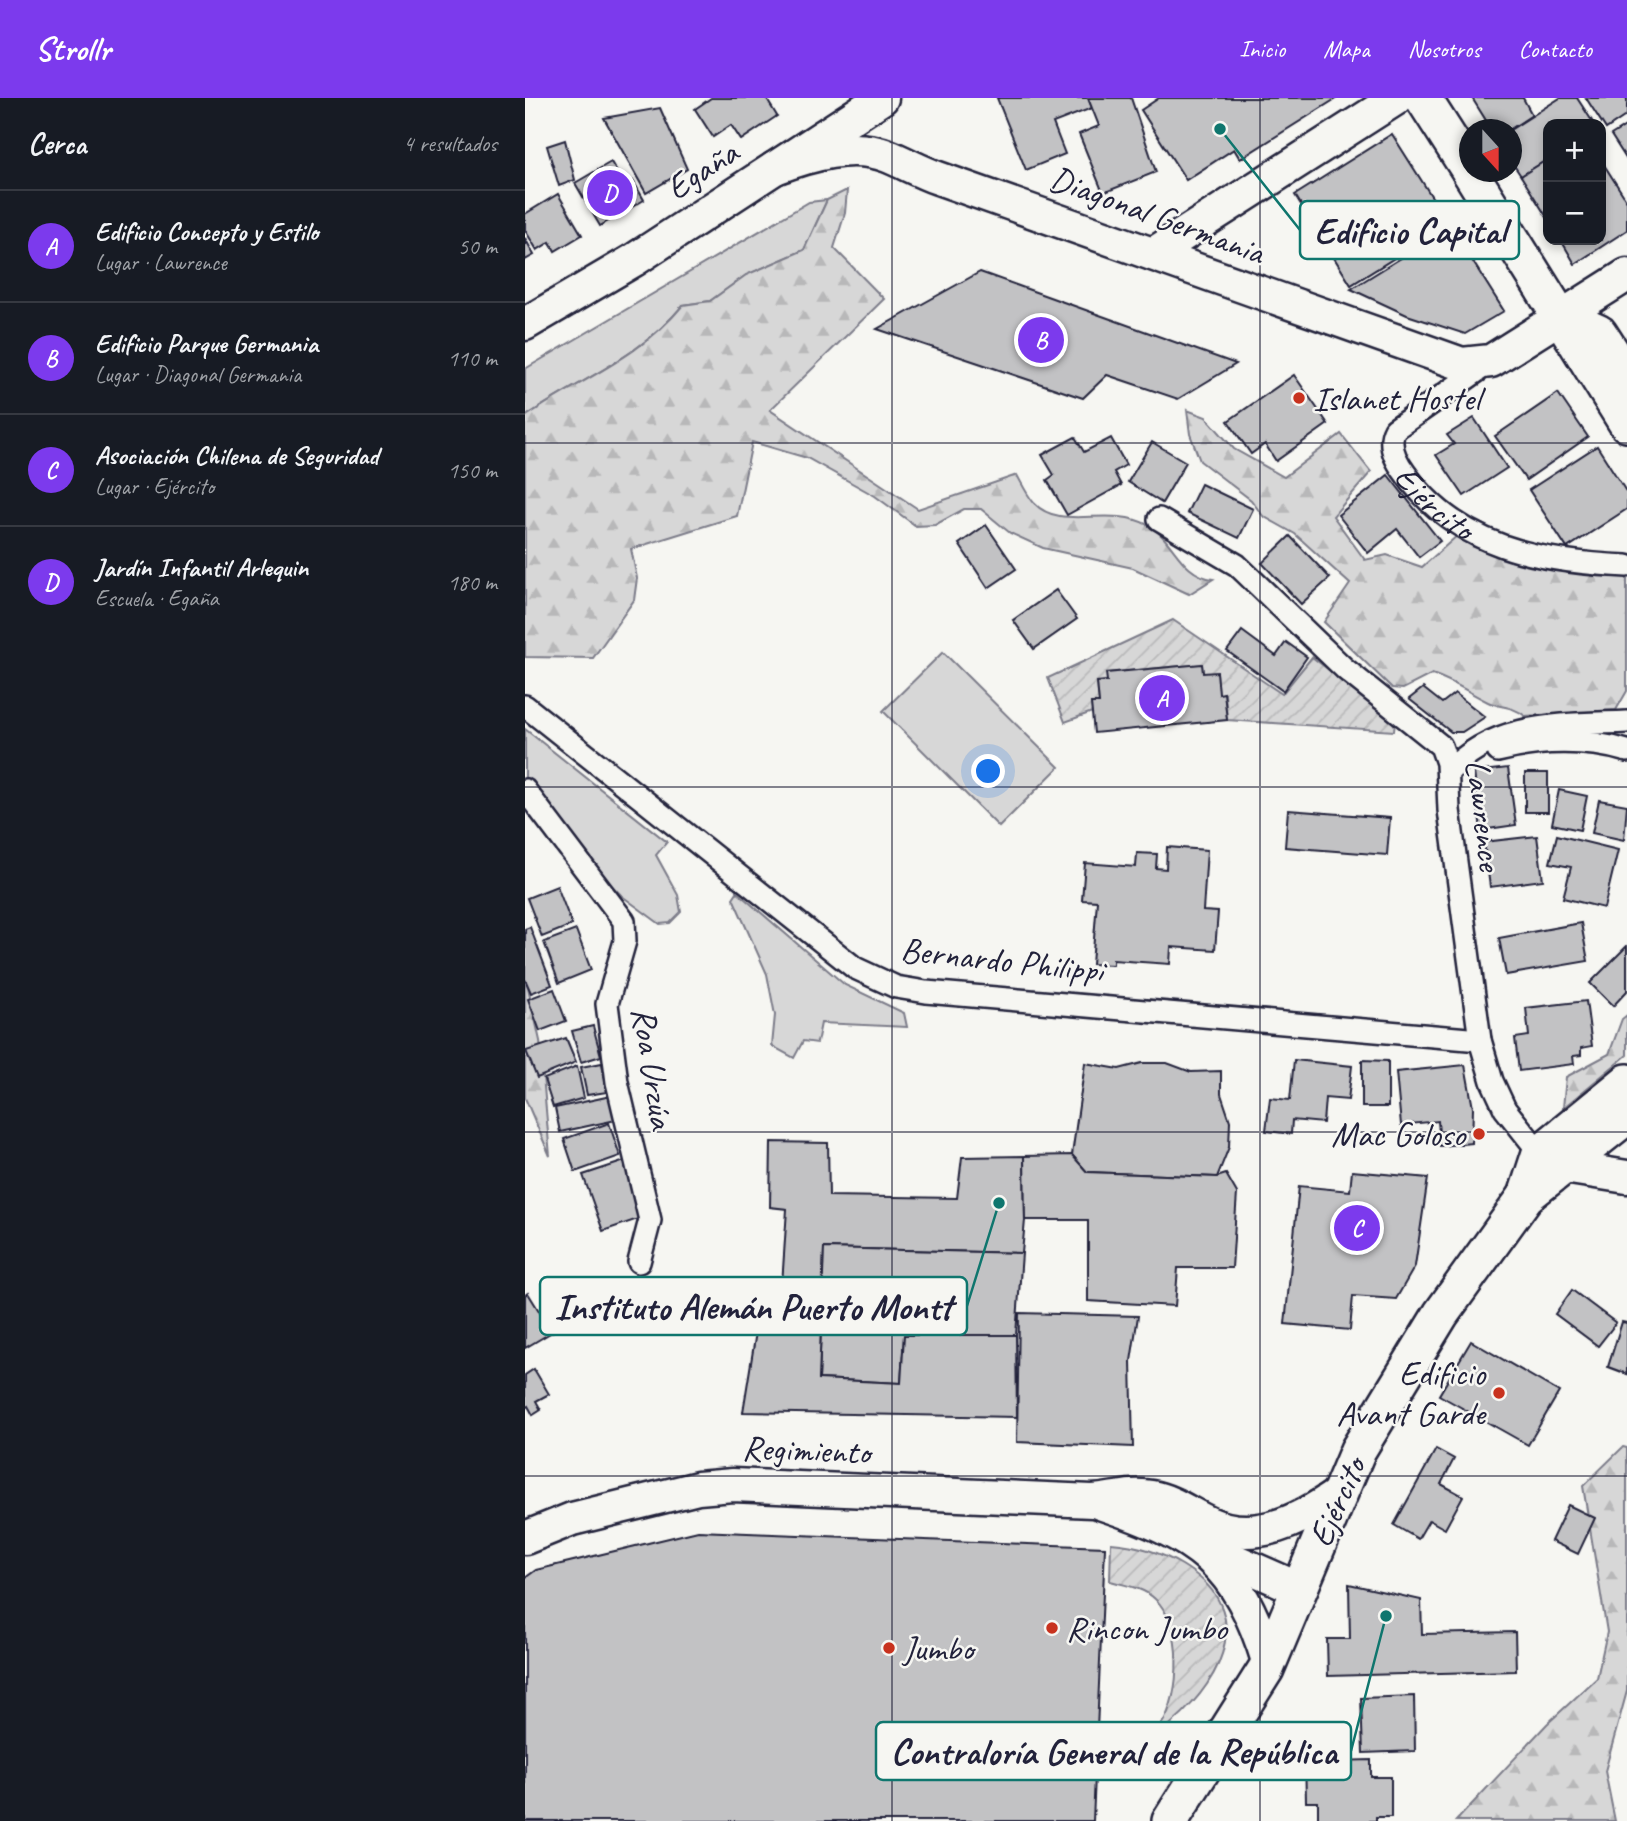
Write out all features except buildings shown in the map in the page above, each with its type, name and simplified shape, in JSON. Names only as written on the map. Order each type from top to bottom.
[{"type":"main road","name":"Egaña","points":[[525,324],[727,200],[882,98]]},
{"type":"main road","points":[[885,155],[877,141],[874,125],[881,106],[889,98]]},
{"type":"main road","points":[[1153,254],[1397,98]]},
{"type":"main road","points":[[1423,98],[1459,154]]},
{"type":"main road","name":"Diagonal Germania","points":[[775,168],[803,158],[834,152],[885,155],[917,170],[1462,364],[1491,361]]},
{"type":"main road","name":"Diagonal Germania","points":[[727,200],[793,177],[827,171],[876,167],[917,170]]},
{"type":"main road","points":[[1477,182],[1562,316],[1576,346],[1627,424]]},
{"type":"main road","points":[[1491,361],[1627,275]]},
{"type":"main road","points":[[1562,316],[1599,333],[1627,376]]},
{"type":"main road","points":[[1552,1160],[1627,1082]]},
{"type":"main road","points":[[1552,1160],[1627,1115]]},
{"type":"main road","points":[[1552,1160],[1627,1177]]},
{"type":"main road","name":"Ejército","points":[[1171,1821],[1269,1664],[1358,1450],[1441,1314],[1552,1160]]},
{"type":"main road","name":"Regimiento","points":[[525,1538],[572,1519],[698,1488],[725,1485],[1092,1501],[1147,1496],[1170,1501],[1211,1524],[1248,1531],[1266,1530],[1294,1521],[1338,1494]]},
{"type":"main road","name":"Regimiento","points":[[1092,1501],[1144,1520],[1196,1546],[1227,1555],[1299,1589]]},
{"type":"main road","name":"Regimiento","points":[[1196,1546],[1219,1565],[1245,1600],[1269,1664]]},
{"type":"street","name":"Ejército","points":[[1491,361],[1399,424],[1391,441],[1400,467],[1426,500],[1450,522],[1485,539],[1527,554],[1562,561],[1627,566]]},
{"type":"street","name":"Lawrence","points":[[1159,519],[1237,565],[1345,669],[1441,746],[1446,755],[1449,810],[1480,1040],[1492,1081],[1505,1109],[1552,1160]]},
{"type":"street","name":"Bernardo Philippi","points":[[525,706],[855,968],[896,987],[1480,1040]]},
{"type":"street","points":[[1448,773],[1475,749],[1508,733],[1562,725],[1627,722]]},
{"type":"street","points":[[1448,773],[1487,754],[1524,745],[1583,744],[1627,751]]},
{"type":"street","name":"Roa Urzúa","points":[[525,790],[624,921],[625,940],[609,986],[607,1016],[617,1082],[650,1220],[639,1262]]},
{"type":"green space","points":[[847,190],[845,213],[834,248],[884,299],[770,410],[918,509],[1017,475],[1031,500],[1045,511],[1058,516],[1133,519],[1148,525],[1165,539],[1192,571],[1213,579],[1189,594],[1133,568],[1043,548],[1010,533],[981,509],[964,509],[935,525],[916,526],[875,496],[807,458],[752,442],[737,516],[631,549],[637,578],[634,600],[593,658],[525,657],[525,417],[628,354],[666,324],[683,305],[710,301],[746,275],[804,250],[827,200]]},
{"type":"green space","points":[[827,200],[804,250],[746,275],[710,301],[683,305],[666,324],[628,354],[525,417],[525,369],[809,202]]},
{"type":"green space","points":[[1187,410],[1206,417],[1234,449],[1284,477],[1341,434],[1371,472],[1333,516],[1365,560],[1387,555],[1422,567],[1459,534],[1627,569],[1627,691],[1616,710],[1525,716],[1516,710],[1488,702],[1432,674],[1403,689],[1392,688],[1324,622],[1350,584],[1295,534],[1263,516],[1251,500],[1200,461],[1190,434]]},
{"type":"green space","points":[[1173,620],[1282,694],[1312,657],[1395,721],[1394,731],[1227,720],[1225,694],[1219,694],[1217,673],[1203,673],[1202,664],[1107,673],[1107,681],[1097,683],[1099,703],[1091,704],[1092,712],[1065,722],[1048,678]]},
{"type":"green space","points":[[943,652],[1059,767],[999,827],[883,711]]},
{"type":"green space","points":[[525,729],[667,842],[656,855],[678,895],[681,912],[670,923],[660,924],[622,896],[590,863],[525,780]]},
{"type":"green space","points":[[737,892],[845,985],[904,1013],[907,1027],[821,1023],[817,1043],[803,1041],[794,1058],[772,1046],[775,1015],[767,974],[733,898]]},
{"type":"green space","points":[[525,974],[540,1041],[550,1156],[525,1098]]},
{"type":"green space","points":[[1627,1015],[1627,1055],[1563,1108],[1566,1077],[1609,1054],[1622,1019]]},
{"type":"green space","points":[[1623,1447],[1627,1448],[1627,1691],[1605,1771],[1615,1821],[1456,1821],[1547,1724],[1597,1678],[1607,1632],[1583,1486]]},
{"type":"green space","points":[[1111,1543],[1148,1550],[1182,1565],[1205,1582],[1219,1602],[1225,1622],[1225,1643],[1207,1684],[1192,1704],[1150,1747],[1133,1757],[1133,1750],[1155,1732],[1168,1712],[1176,1679],[1175,1642],[1164,1610],[1151,1595],[1110,1581]]},
{"type":"place","name":"Edificio Capital","points":[[1220,129]]},
{"type":"place","name":"Jardín Infantil Arlequin","points":[[610,193]]},
{"type":"place","name":"Edificio Parque Germania","points":[[1041,340]]},
{"type":"place","name":"Islanet Hostel","points":[[1299,398]]},
{"type":"place","name":"Edificio Concepto y Estilo","points":[[1162,698]]},
{"type":"place","name":"Mac Goloso","points":[[1479,1134]]},
{"type":"place","name":"Instituto Alemán Puerto Montt","points":[[999,1203]]},
{"type":"place","name":"Asociación Chilena de Seguridad","points":[[1357,1228]]},
{"type":"place","name":"Edificio Avant Garde","points":[[1499,1393]]},
{"type":"place","name":"Contraloría General de la República","points":[[1386,1616]]},
{"type":"place","name":"Rincon Jumbo","points":[[1052,1628]]},
{"type":"place","name":"Jumbo","points":[[889,1648]]}]
